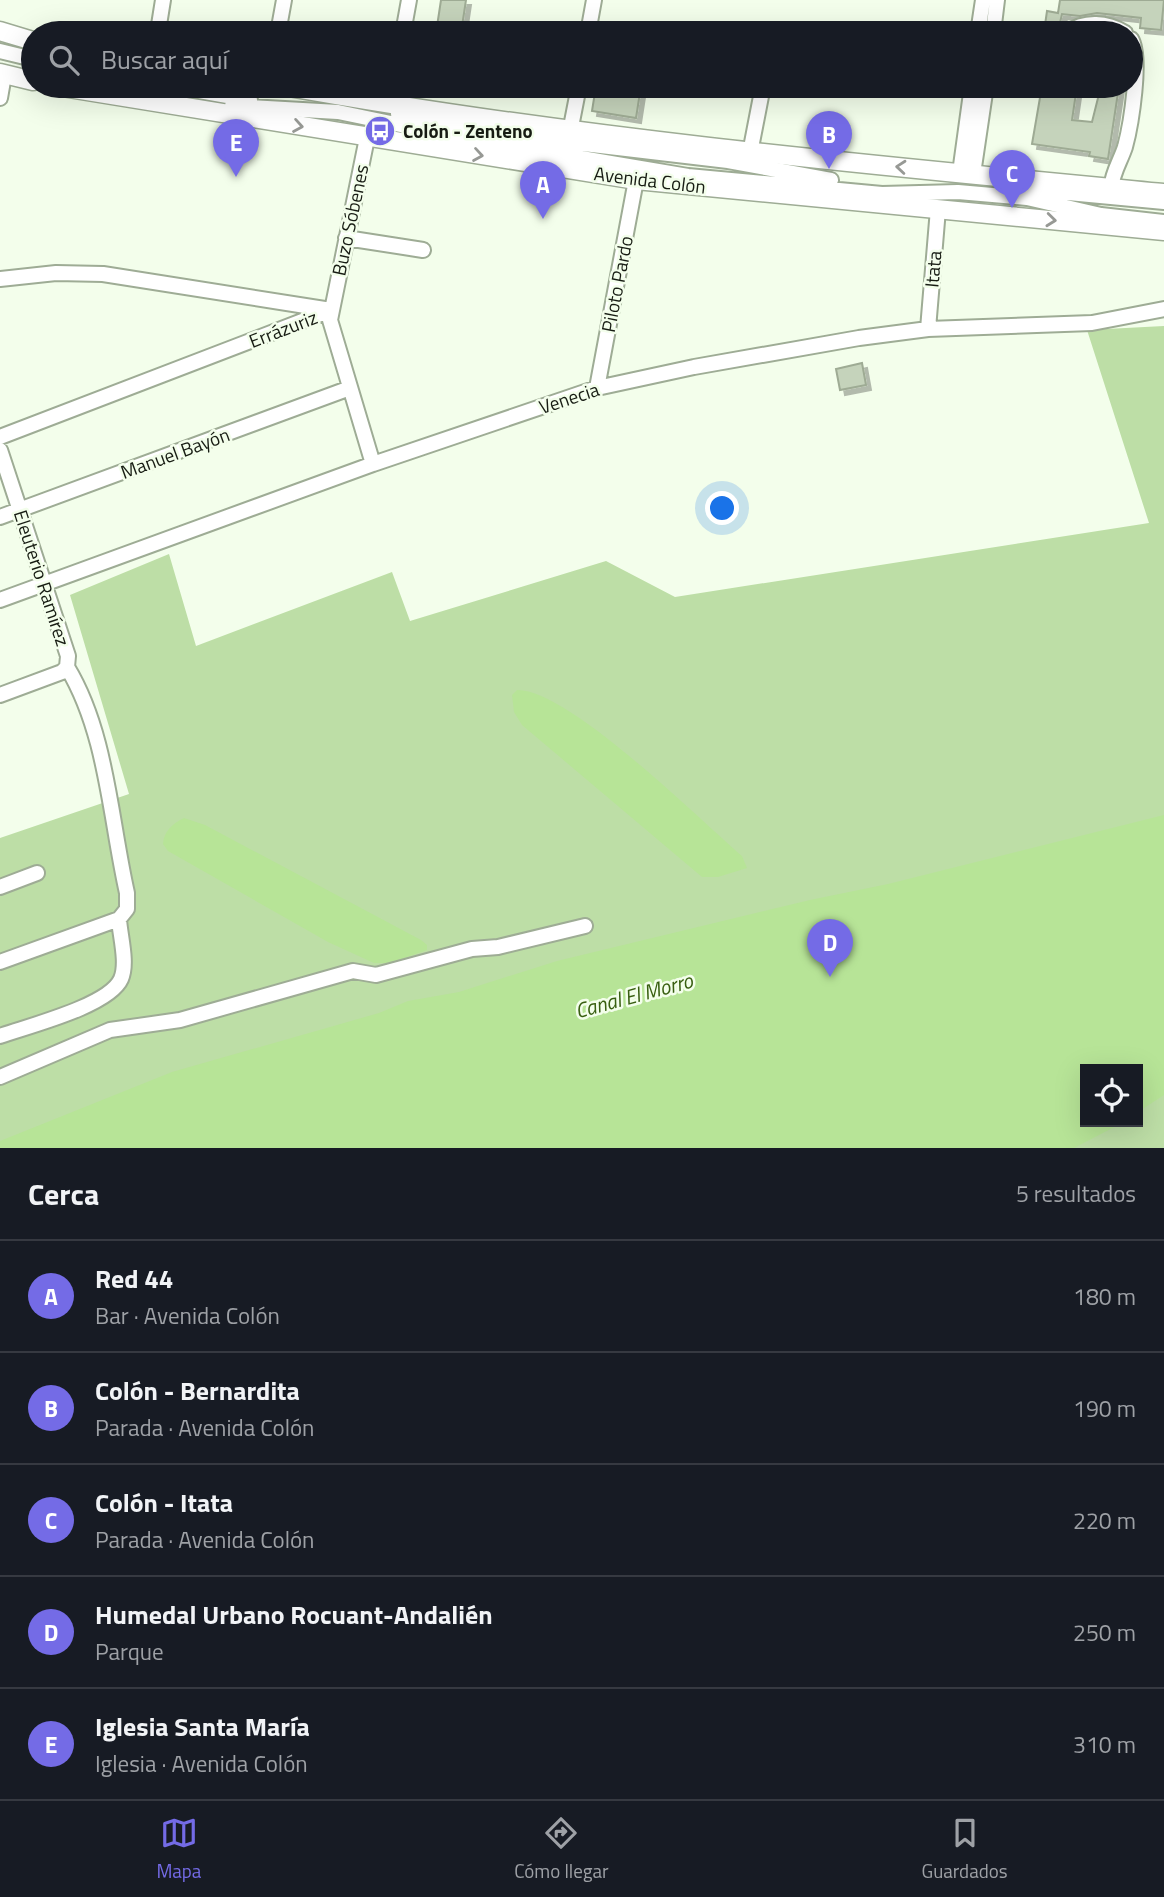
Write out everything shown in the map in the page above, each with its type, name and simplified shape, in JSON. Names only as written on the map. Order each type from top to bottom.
[{"type":"main road","points":[[1,73],[21,78]]},
{"type":"main road","name":"Avenida Colón","points":[[128,98],[636,180],[1164,231]]},
{"type":"main road","name":"Avenida Colón","points":[[355,98],[566,142],[750,153],[1164,193]]},
{"type":"main road","points":[[544,166],[566,142]]},
{"type":"street","points":[[160,21],[163,0]]},
{"type":"street","points":[[280,21],[284,0]]},
{"type":"street","points":[[405,21],[408,0]]},
{"type":"street","points":[[590,21],[594,0]]},
{"type":"street","points":[[980,21],[983,0]]},
{"type":"street","points":[[995,21],[998,0]]},
{"type":"street","points":[[0,51],[21,56]]},
{"type":"street","points":[[0,98],[1,73]]},
{"type":"street","points":[[242,98],[342,105],[566,142],[728,161],[841,181],[888,186],[958,183],[1164,202]]},
{"type":"street","points":[[391,104],[392,98]]},
{"type":"street","points":[[566,142],[576,98]]},
{"type":"street","points":[[750,153],[761,98]]},
{"type":"street","points":[[967,174],[965,138],[970,98]]},
{"type":"street","points":[[967,174],[983,98]]},
{"type":"street","points":[[1111,188],[1114,169],[1128,136],[1132,98]]},
{"type":"street","points":[[158,103],[188,102],[257,109],[338,112],[445,135],[566,142],[688,176],[861,193],[958,192],[1027,198],[1101,215],[1164,222]]},
{"type":"street","name":"Buzo Sóbenes","points":[[367,138],[331,310],[331,326],[373,464]]},
{"type":"street","name":"Piloto Pardo","points":[[597,388],[636,180]]},
{"type":"street","name":"Itata","points":[[928,329],[938,209]]},
{"type":"street","points":[[346,238],[423,250]]},
{"type":"street","name":"Errázuriz","points":[[0,279],[56,273],[103,274],[331,310]]},
{"type":"street","name":"Venecia","points":[[0,600],[373,464],[597,388],[761,354],[928,329],[1092,323],[1164,309]]},
{"type":"street","name":"Errázuriz","points":[[0,437],[331,310]]},
{"type":"street","name":"Manuel Bayón","points":[[0,517],[350,388]]},
{"type":"street","name":"Eleuterio Ramírez","points":[[0,450],[68,656],[67,667],[86,700],[96,736],[128,898],[127,909],[119,919],[123,972],[116,987],[85,1006],[0,1036]]},
{"type":"street","points":[[0,695],[62,672],[67,667]]},
{"type":"street","points":[[0,887],[37,873]]},
{"type":"street","points":[[0,962],[119,919]]},
{"type":"street","points":[[0,1077],[110,1030],[180,1020],[353,971],[376,975],[472,949],[498,947],[585,926]]},
{"type":"shaded area","points":[[1164,326],[1164,1148],[0,1148],[0,838],[129,794],[70,595],[169,554],[196,646],[392,572],[410,621],[606,561],[675,597],[1149,523],[1087,330]]},
{"type":"water","points":[[517,690],[540,695],[568,710],[599,732],[742,856],[747,868],[718,877],[702,877],[522,725],[514,712],[512,695]]},
{"type":"water","name":"Canal El Morro","points":[[1164,815],[1164,1095],[1143,1109],[1143,1064],[1080,1064],[1080,1127],[1114,1127],[1074,1148],[0,1148],[0,1141],[172,1072],[379,1013],[408,1001],[459,992],[557,961],[888,884]]},
{"type":"water","points":[[184,818],[205,825],[421,940],[427,945],[427,950],[390,963],[374,963],[328,942],[168,851],[163,844],[165,835],[172,825]]},
{"type":"building","points":[[441,0],[466,0],[463,21],[438,21]]},
{"type":"building","points":[[1060,0],[1164,0],[1161,30],[1143,28],[1141,18],[1097,13],[1080,16],[1062,14],[1060,21],[1046,21],[1047,11],[1058,13]]},
{"type":"building","points":[[594,98],[639,98],[636,118],[592,111]]},
{"type":"building","points":[[1040,98],[1075,98],[1072,120],[1092,122],[1098,98],[1117,98],[1108,159],[1089,156],[1090,152],[1032,144]]},
{"type":"building","points":[[862,363],[866,385],[840,390],[836,369]]},
{"type":"place","name":"Colón - Zenteno","points":[[380,131]]},
{"type":"place","name":"Colón - Bernardita","points":[[829,169]]},
{"type":"place","name":"Iglesia Santa María","points":[[236,177]]},
{"type":"place","name":"Colón - Itata","points":[[1012,208]]},
{"type":"place","name":"Red 44","points":[[543,219]]},
{"type":"place","name":"Humedal Urbano Rocuant-Andalién","points":[[830,977]]}]
